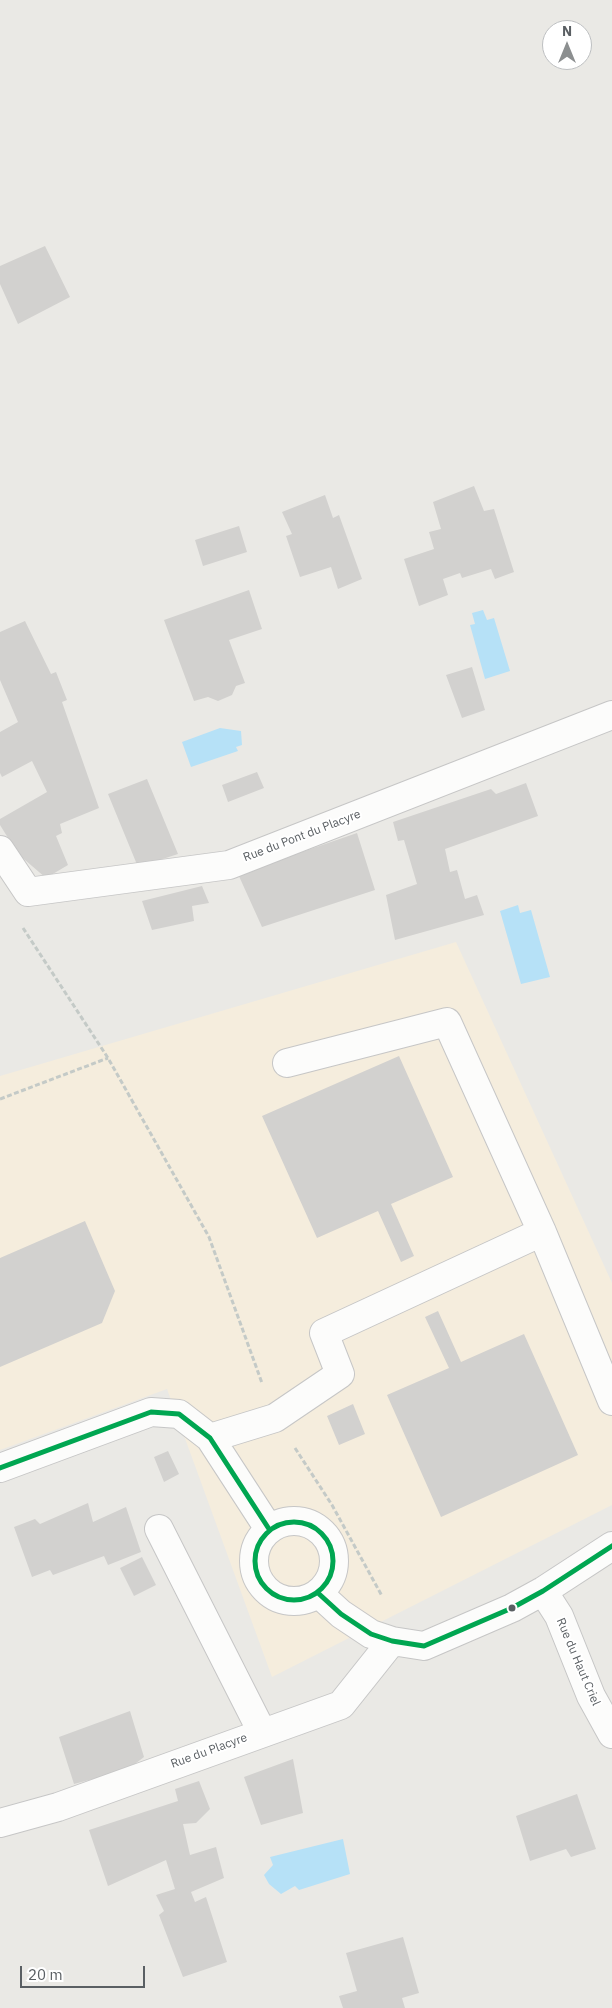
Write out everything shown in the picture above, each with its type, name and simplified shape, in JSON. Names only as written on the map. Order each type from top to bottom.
[{"type":"street","name":"Rue du Pont du Placyre","points":[[28,892],[228,865],[612,716]]},
{"type":"street","points":[[0,850],[28,892]]},
{"type":"street","points":[[287,1063],[448,1022],[542,1232],[612,1401]]},
{"type":"street","points":[[210,1438],[275,1418],[340,1374],[324,1333],[542,1232]]},
{"type":"street","points":[[0,1468],[100,1429],[151,1412],[179,1414],[210,1438],[269,1529]]},
{"type":"street","points":[[289,1520],[310,1524],[326,1536],[334,1556],[331,1577],[318,1593],[295,1602],[271,1594],[260,1581],[256,1574],[255,1549],[269,1529],[289,1520]]},
{"type":"street","points":[[160,1530],[262,1732]]},
{"type":"street","points":[[318,1593],[341,1614],[371,1634],[392,1641],[424,1646],[512,1608],[543,1591],[612,1546]]},
{"type":"street","name":"Rue du Haut Criel","points":[[543,1591],[559,1616],[592,1696],[612,1734]]},
{"type":"street","name":"Rue du Placyre","points":[[0,1823],[58,1807],[341,1704],[392,1641]]},
{"type":"path","points":[[28,892],[18,905],[18,920],[108,1058],[210,1237],[275,1418],[332,1505],[382,1597]]},
{"type":"path","points":[[0,1099],[108,1058]]},
{"type":"shaded area","points":[[456,942],[612,1283],[612,1505],[272,1677],[167,1389],[0,1450],[0,1076]]},
{"type":"water","points":[[483,610],[487,620],[494,618],[510,671],[485,679],[470,625],[475,624],[472,613]]},
{"type":"water","points":[[220,728],[241,731],[242,745],[236,747],[238,751],[191,767],[182,742]]},
{"type":"water","points":[[518,905],[520,913],[531,910],[550,977],[521,984],[500,911]]},
{"type":"water","points":[[343,1839],[350,1874],[299,1890],[295,1886],[281,1894],[269,1884],[264,1875],[273,1865],[270,1857]]},
{"type":"building","points":[[45,246],[70,297],[18,324],[0,284],[0,266]]},
{"type":"building","points":[[474,486],[484,511],[494,509],[514,572],[495,579],[491,569],[462,578],[460,573],[443,579],[448,595],[419,606],[404,559],[434,549],[429,532],[441,529],[433,502]]},
{"type":"building","points":[[325,495],[333,518],[339,515],[362,579],[338,589],[331,567],[300,577],[286,536],[292,534],[282,512]]},
{"type":"building","points":[[239,526],[247,552],[203,566],[195,540]]},
{"type":"building","points":[[249,590],[262,629],[229,640],[245,683],[236,686],[232,695],[218,701],[208,697],[194,701],[164,620]]},
{"type":"building","points":[[25,621],[51,674],[56,672],[67,700],[62,702],[99,808],[60,824],[62,833],[56,836],[68,865],[46,878],[18,854],[0,825],[0,819],[47,792],[32,761],[2,777],[0,773],[0,732],[18,722],[0,680],[0,632]]},
{"type":"building","points":[[472,667],[485,710],[462,718],[446,675]]},
{"type":"building","points":[[257,772],[264,788],[228,802],[222,785]]},
{"type":"building","points":[[147,779],[178,854],[138,867],[108,794]]},
{"type":"building","points":[[526,783],[538,816],[445,849],[450,872],[457,870],[465,899],[477,895],[484,915],[395,940],[386,895],[417,884],[404,840],[398,841],[393,822],[491,789],[496,794]]},
{"type":"building","points":[[357,833],[375,890],[262,927],[238,874]]},
{"type":"building","points":[[202,886],[209,903],[192,906],[194,921],[152,930],[142,901]]},
{"type":"building","points":[[399,1056],[453,1177],[391,1204],[414,1256],[401,1262],[378,1211],[317,1238],[262,1116]]},
{"type":"building","points":[[85,1221],[115,1291],[102,1323],[0,1367],[0,1258]]},
{"type":"building","points":[[438,1311],[461,1362],[524,1334],[578,1455],[441,1517],[387,1395],[449,1368],[425,1317]]},
{"type":"building","points":[[353,1404],[365,1434],[339,1445],[327,1416]]},
{"type":"building","points":[[168,1451],[179,1474],[164,1482],[154,1457]]},
{"type":"building","points":[[88,1503],[93,1522],[126,1507],[141,1552],[108,1565],[104,1556],[53,1575],[50,1570],[32,1577],[14,1527],[35,1519],[40,1524]]},
{"type":"building","points":[[142,1557],[156,1585],[134,1596],[120,1568]]},
{"type":"building","points":[[130,1711],[144,1757],[127,1770],[74,1784],[59,1737]]},
{"type":"building","points":[[293,1759],[303,1813],[261,1825],[244,1777]]},
{"type":"building","points":[[199,1781],[210,1809],[196,1823],[183,1824],[190,1855],[216,1847],[224,1878],[191,1892],[195,1902],[206,1897],[227,1962],[183,1977],[159,1915],[164,1911],[156,1895],[175,1889],[166,1860],[108,1886],[89,1830],[178,1801],[175,1789]]},
{"type":"building","points":[[577,1794],[596,1849],[571,1857],[566,1849],[530,1861],[516,1816]]},
{"type":"building","points":[[403,1937],[419,1993],[402,1998],[405,2008],[343,2008],[339,1996],[357,1991],[346,1953]]},
{"type":"transit line","points":[[0,1468],[151,1412],[179,1414],[210,1438],[269,1529]]},
{"type":"transit line","points":[[286,1522],[302,1522],[316,1528],[327,1539],[333,1553],[333,1561],[333,1569],[327,1583],[316,1594],[302,1600],[286,1600],[272,1594],[261,1583],[255,1569],[255,1553],[261,1539],[272,1528],[286,1522]]},
{"type":"transit line","points":[[424,1646],[512,1608],[543,1591],[612,1546]]},
{"type":"transit line","points":[[318,1593],[341,1614],[371,1634],[392,1641],[424,1646]]}]
